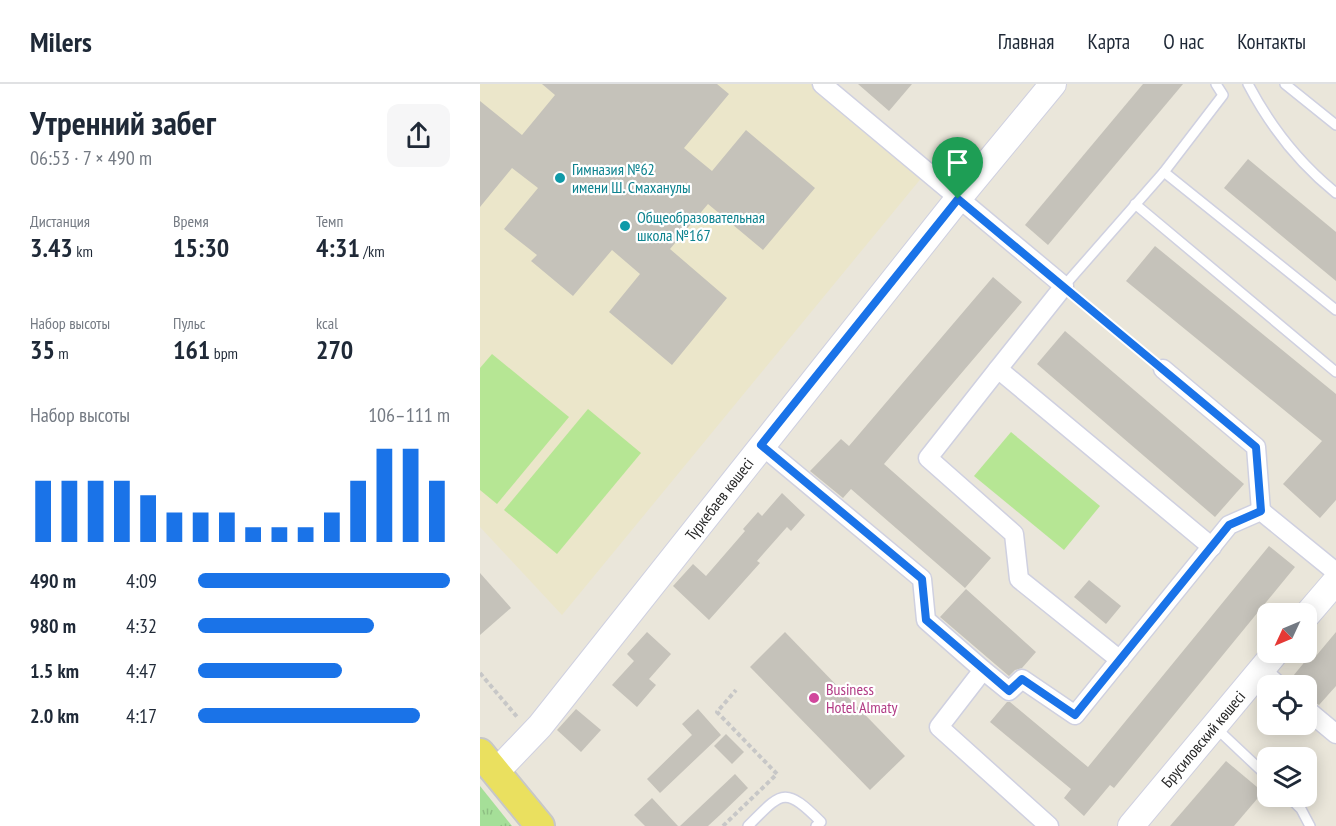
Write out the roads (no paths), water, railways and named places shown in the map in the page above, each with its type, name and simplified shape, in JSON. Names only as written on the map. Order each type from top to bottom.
[{"type":"main road","points":[[488,762],[540,826]]},
{"type":"street","name":"Түркебаев көшесі","points":[[488,762],[540,726],[761,445],[1053,84]]},
{"type":"street","points":[[827,86],[958,199],[1064,286],[928,458],[1014,534],[1019,579],[1120,660]]},
{"type":"street","points":[[998,369],[1212,547]]},
{"type":"street","points":[[1162,369],[1256,447],[1261,511],[1336,572]]},
{"type":"street","points":[[761,445],[922,579],[926,620],[983,670],[1009,691],[1022,679],[1075,715],[1229,525],[1261,511]]},
{"type":"street","points":[[1317,605],[1330,591]]},
{"type":"street","name":"Брусиловский көшесі","points":[[1131,826],[1214,727],[1272,669]]},
{"type":"street","points":[[983,670],[939,727],[1049,826]]},
{"type":"street","points":[[1317,718],[1336,734]]},
{"type":"lane","points":[[1064,286],[1164,172],[1223,95],[1216,84]]},
{"type":"lane","points":[[1248,84],[1264,114],[1313,174],[1336,193]]},
{"type":"lane","points":[[1285,84],[1336,125]]},
{"type":"lane","points":[[1164,172],[1336,310]]},
{"type":"lane","points":[[1135,204],[1336,372]]},
{"type":"lane","points":[[1214,727],[1257,767]]},
{"type":"lane","points":[[748,826],[776,799],[788,796],[801,802],[821,822],[816,826]]},
{"type":"lane","points":[[1299,807],[1310,826]]},
{"type":"place","name":"Гимназия №62 имени Ш. Смаханулы","points":[[560,178]]},
{"type":"place","name":"Общеобразовательная школа №167","points":[[625,226]]},
{"type":"place","name":"Business Hotel Almaty","points":[[814,698]]}]
